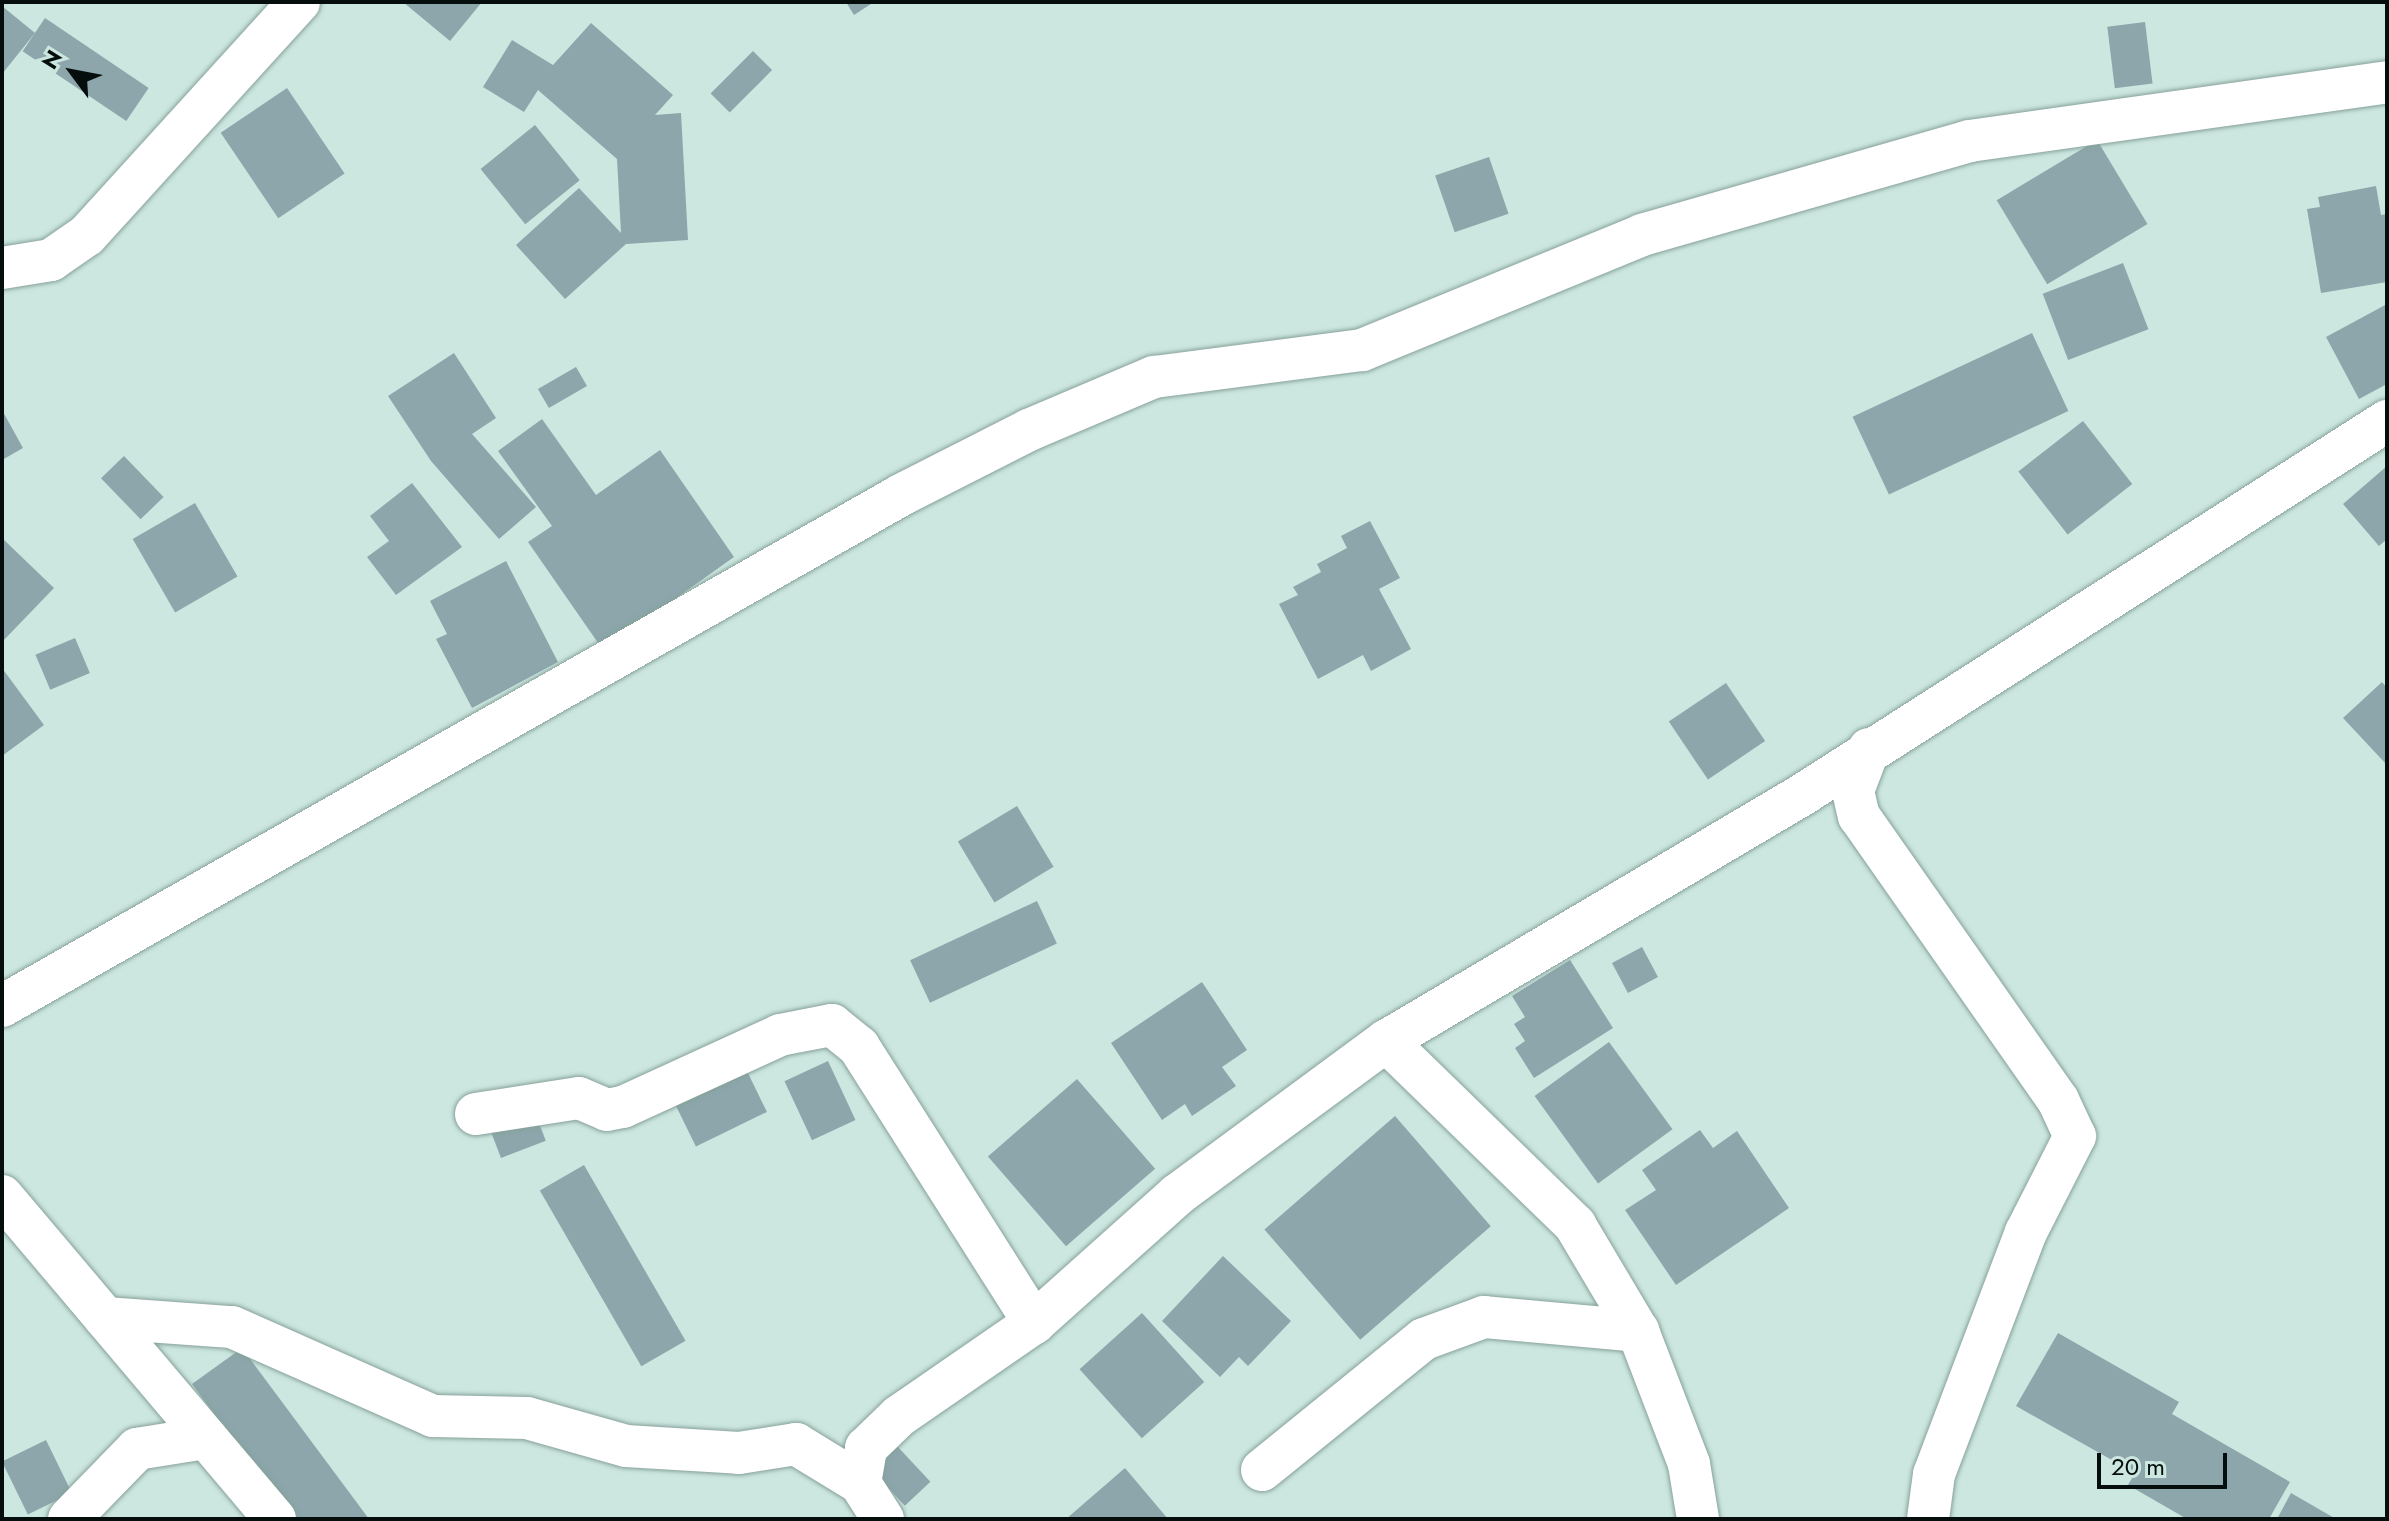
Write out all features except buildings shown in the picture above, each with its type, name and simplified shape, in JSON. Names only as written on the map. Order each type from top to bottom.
[{"type":"street","points":[[2,268],[51,260],[87,235],[299,2]]},
{"type":"street","points":[[2,1006],[901,495],[1029,430],[1154,377],[1362,350],[1642,235],[1969,141],[2387,82]]},
{"type":"street","points":[[860,1483],[866,1448],[899,1416],[1034,1323],[1177,1195],[1386,1041],[1869,749],[2387,421]]},
{"type":"street","points":[[1869,749],[1853,791],[1859,816],[2050,1087],[2075,1136],[2021,1246],[1934,1474],[1928,1519]]},
{"type":"street","points":[[476,1114],[579,1098],[607,1110],[623,1107],[780,1035],[832,1025],[859,1047],[1034,1323]]},
{"type":"street","points":[[1386,1041],[1575,1225],[1638,1331],[1689,1464],[1698,1519]]},
{"type":"street","points":[[2,1196],[275,1519]]},
{"type":"street","points":[[1262,1470],[1424,1339],[1484,1317],[1638,1331]]},
{"type":"street","points":[[105,1318],[232,1327],[433,1416],[527,1418],[626,1446],[739,1453],[796,1444],[860,1483],[883,1519]]},
{"type":"street","points":[[69,1519],[137,1449],[206,1438]]}]
